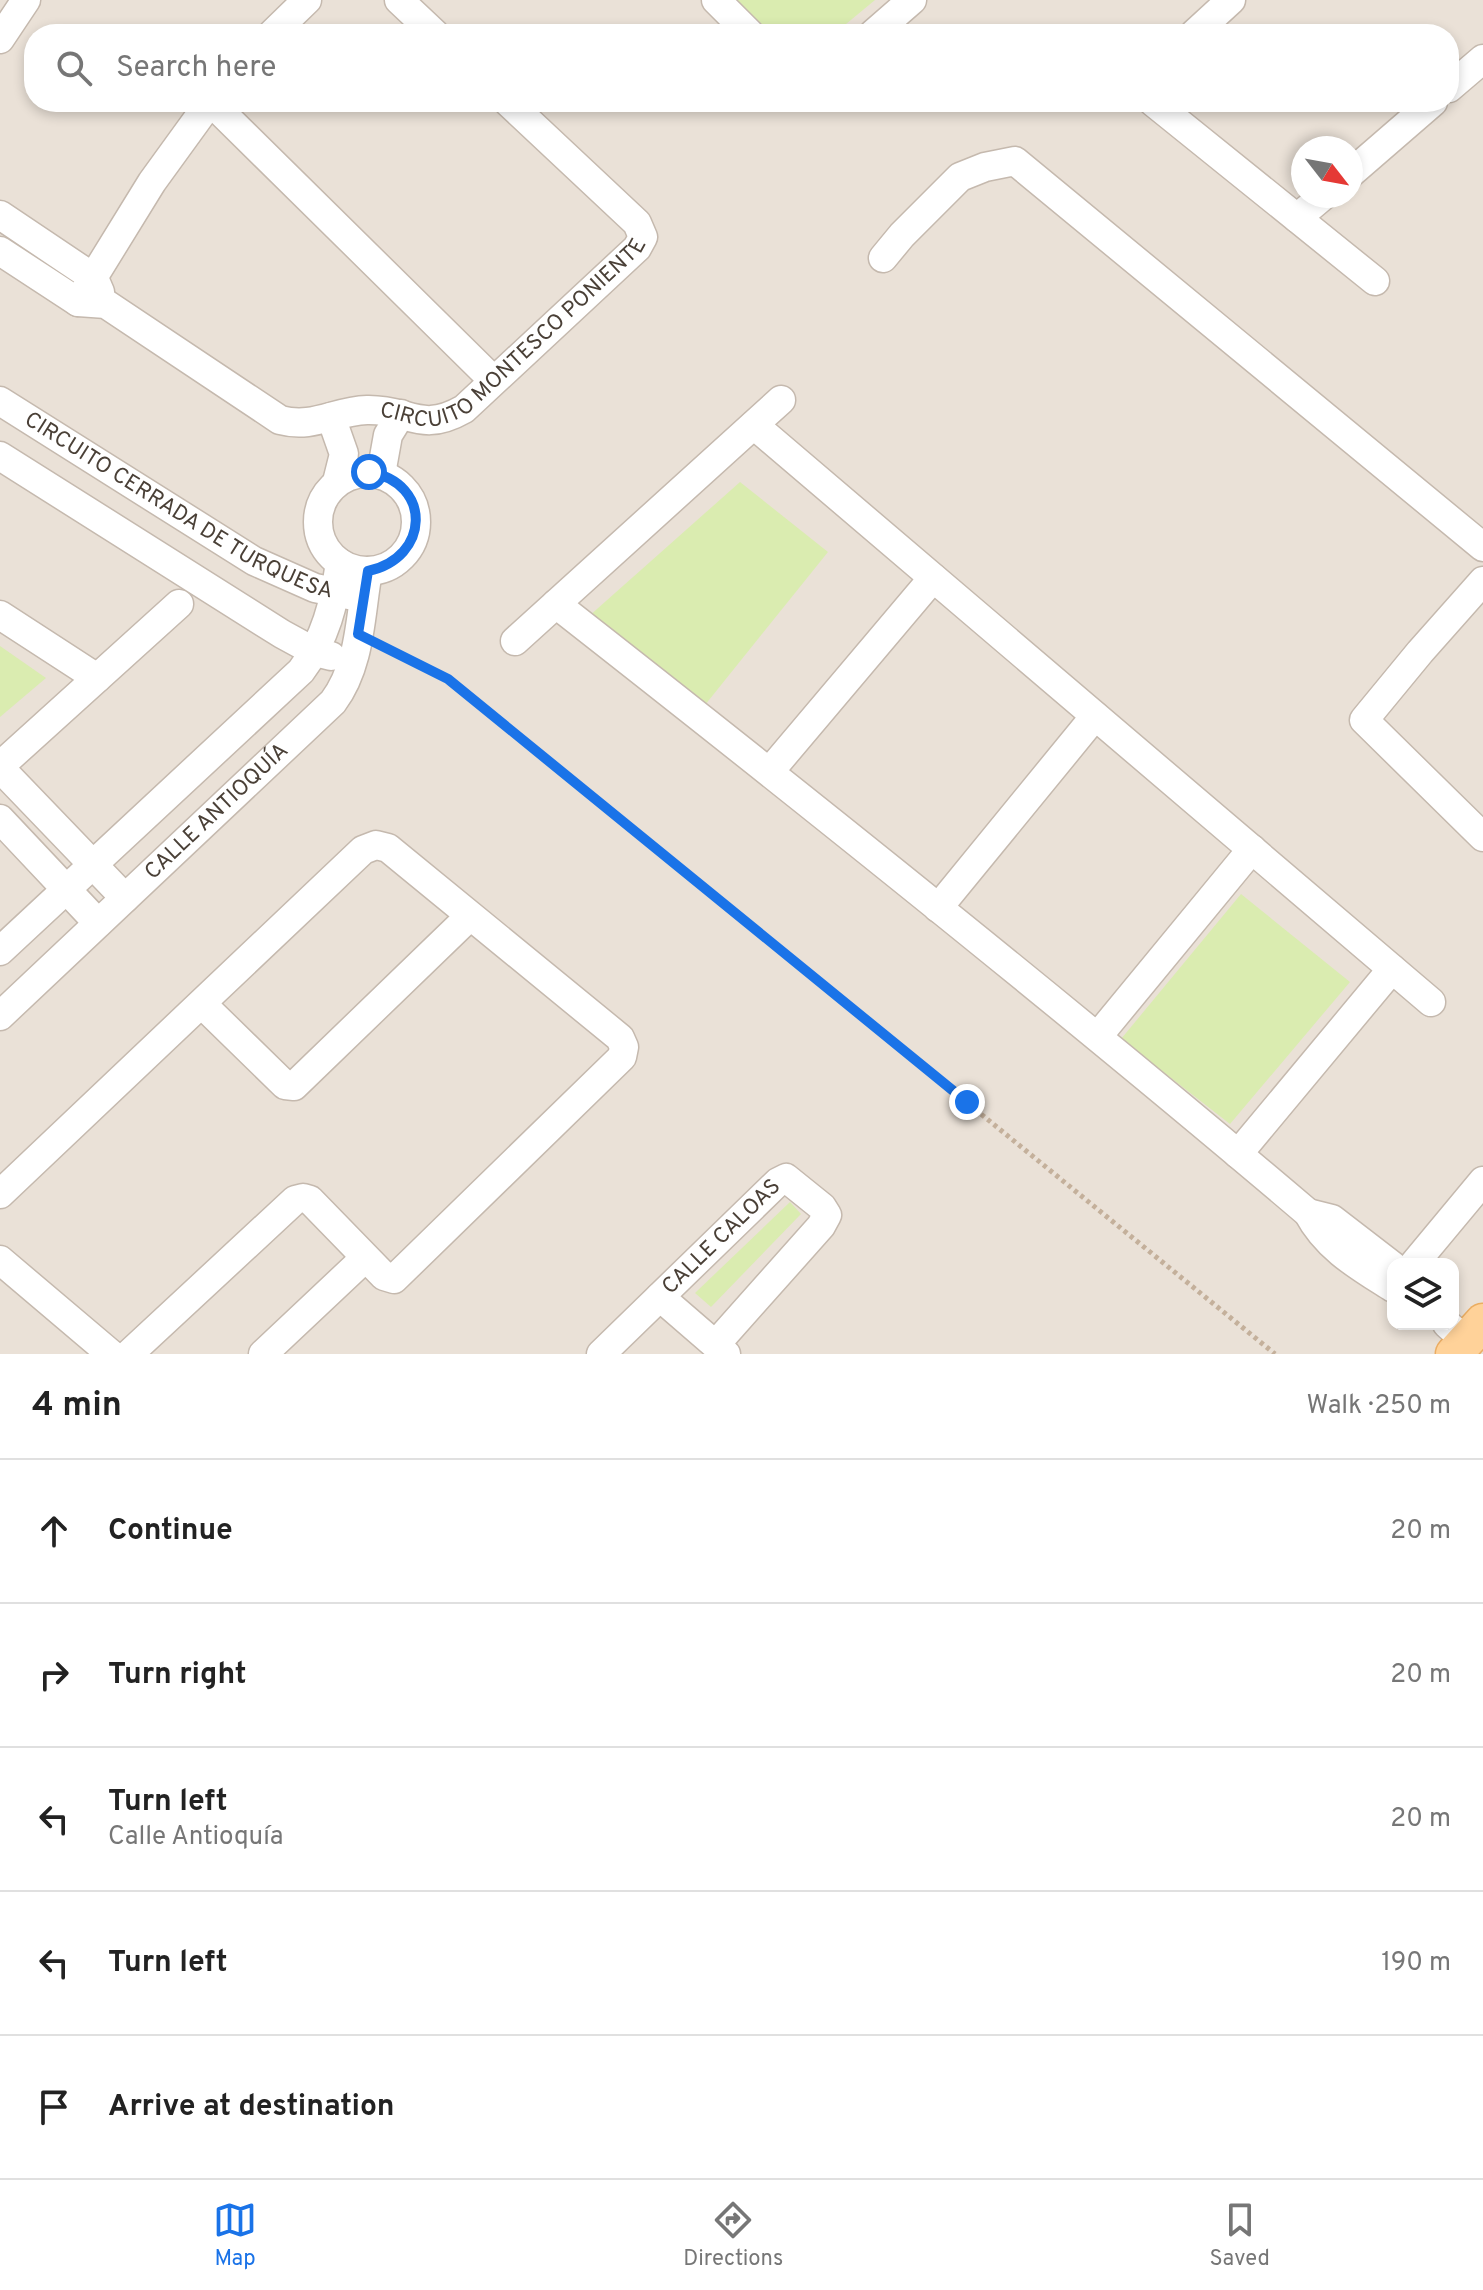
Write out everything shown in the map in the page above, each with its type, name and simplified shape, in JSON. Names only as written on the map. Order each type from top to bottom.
[{"type":"street","points":[[0,39],[26,0]]},
{"type":"street","points":[[282,24],[307,0]]},
{"type":"street","points":[[399,0],[424,24]]},
{"type":"street","points":[[716,0],[740,24]]},
{"type":"street","points":[[884,24],[912,0]]},
{"type":"street","points":[[1205,24],[1231,0]]},
{"type":"street","points":[[1459,79],[1483,59]]},
{"type":"street","points":[[93,294],[152,182],[203,112]]},
{"type":"street","points":[[220,112],[493,380]]},
{"type":"street","name":"CIRCUITO MONTESCO PONIENTE","points":[[93,294],[280,420],[310,424],[364,410],[401,414],[432,422],[447,419],[464,409],[637,248],[643,237],[637,223],[519,112]]},
{"type":"street","points":[[1165,112],[1375,281]]},
{"type":"street","points":[[1363,163],[1421,112]]},
{"type":"street","points":[[883,258],[960,177],[985,167],[1015,161],[1483,547]]},
{"type":"street","points":[[1297,218],[1309,208]]},
{"type":"street","points":[[0,215],[93,294]]},
{"type":"street","points":[[0,251],[93,294]]},
{"type":"street","points":[[515,641],[781,400]]},
{"type":"street","name":"CIRCUITO CERRADA DE TURQUESA","points":[[0,401],[254,561],[287,577],[335,593],[366,584]]},
{"type":"street","points":[[381,474],[388,435],[401,414]]},
{"type":"street","points":[[331,417],[344,454],[337,482],[321,503],[318,516],[322,543],[366,584],[400,558],[410,545],[416,528],[415,511],[408,494],[396,482],[381,474],[358,473],[337,482]]},
{"type":"street","points":[[754,425],[1431,1002]]},
{"type":"street","points":[[40,426],[7,460],[232,604],[315,652],[356,647]]},
{"type":"street","name":"CALLE ANTIOQUÍA","points":[[0,951],[289,685],[315,652],[329,619],[340,563]]},
{"type":"street","points":[[770,771],[933,578]]},
{"type":"street","points":[[1483,581],[1364,720],[1483,837]]},
{"type":"street","name":"CALLE ANTIOQUÍA","points":[[0,1016],[333,702],[341,691],[356,647],[366,584]]},
{"type":"street","points":[[125,898],[0,767],[179,604]]},
{"type":"street","points":[[556,604],[770,771],[1098,1036],[1308,1213],[1328,1243],[1387,1284]]},
{"type":"street","points":[[0,615],[97,678]]},
{"type":"street","points":[[938,908],[1095,716]]},
{"type":"street","points":[[0,819],[98,923]]},
{"type":"street","points":[[0,1194],[363,850],[376,845],[388,848],[620,1038],[624,1047],[622,1057],[394,1279],[384,1276],[310,1200],[295,1200],[129,1354]]},
{"type":"street","points":[[1098,1036],[1252,849]]},
{"type":"street","points":[[202,1004],[285,1085],[294,1086],[470,916]]},
{"type":"street","points":[[1238,1154],[1392,969]]},
{"type":"street","name":"CALLE CALOAS","points":[[601,1354],[778,1182],[786,1178],[822,1207],[827,1215],[721,1349]]},
{"type":"street","points":[[1419,1258],[1483,1181]]},
{"type":"street","points":[[1308,1213],[1332,1219],[1387,1261]]},
{"type":"street","points":[[263,1354],[365,1258]]},
{"type":"street","points":[[0,1260],[111,1354]]},
{"type":"street","points":[[660,1297],[721,1349]]},
{"type":"path","points":[[356,647],[448,679],[1275,1354]]},
{"type":"shaded area","points":[[0,0],[1483,0],[1483,1354],[0,1354]]},
{"type":"green space","points":[[730,0],[875,0],[846,24],[754,24]]},
{"type":"green space","points":[[740,482],[828,552],[705,705],[588,617]]},
{"type":"green space","points":[[0,646],[46,678],[0,717]]},
{"type":"green space","points":[[1241,894],[1350,982],[1230,1124],[1121,1039]]},
{"type":"green space","points":[[790,1202],[801,1214],[711,1307],[695,1293]]},
{"type":"route","points":[[369,472],[396,482],[408,494],[415,511],[416,528],[410,545],[400,558],[385,567],[368,571],[358,634],[448,679],[967,1102]]}]
